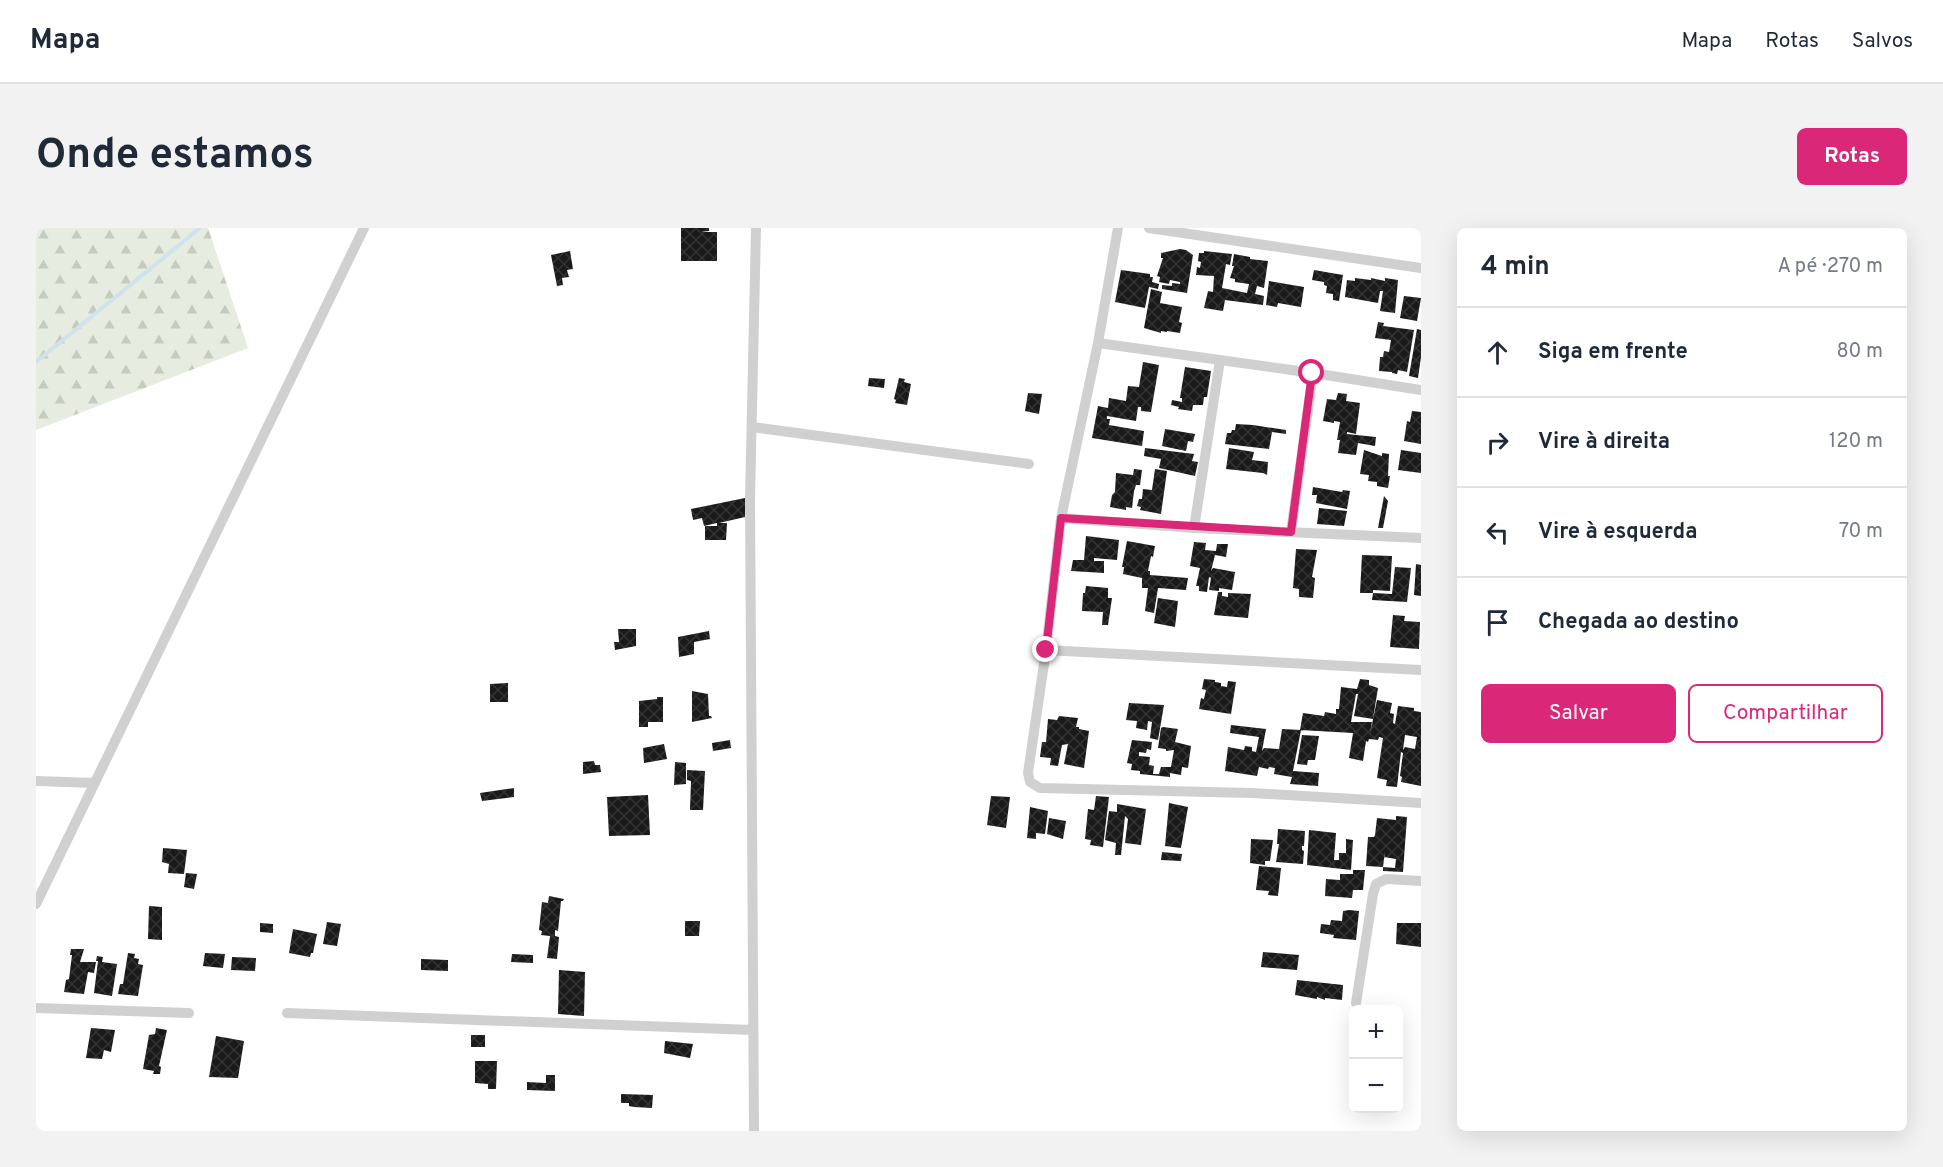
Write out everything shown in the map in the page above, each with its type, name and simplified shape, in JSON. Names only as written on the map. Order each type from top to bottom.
[{"type":"street","points":[[36,904],[364,228]]},
{"type":"street","points":[[754,1131],[750,499],[756,228]]},
{"type":"street","points":[[1118,228],[1098,344],[1061,518],[1046,650],[1028,772],[1030,782],[1040,788],[1252,793],[1421,803]]},
{"type":"street","points":[[1149,228],[1421,268]]},
{"type":"street","points":[[1098,344],[1421,390]]},
{"type":"street","points":[[1194,528],[1220,360]]},
{"type":"street","points":[[1291,532],[1312,373]]},
{"type":"street","points":[[752,427],[1029,464]]},
{"type":"street","points":[[1061,518],[1194,528],[1421,538]]},
{"type":"street","points":[[1046,650],[1421,670]]},
{"type":"street","points":[[36,782],[95,783]]},
{"type":"street","points":[[1356,1003],[1376,884],[1386,879],[1421,881]]},
{"type":"street","points":[[36,1008],[189,1013]]},
{"type":"street","points":[[287,1013],[753,1030]]},
{"type":"green space","points":[[36,228],[208,228],[248,348],[36,430]]},
{"type":"building","points":[[681,228],[709,228],[709,231],[701,232],[717,232],[717,261],[681,261]]},
{"type":"building","points":[[1180,249],[1193,255],[1187,293],[1162,289],[1162,285],[1172,286],[1172,283],[1180,284],[1180,282],[1170,280],[1169,284],[1159,282],[1160,277],[1157,276],[1163,258],[1161,258],[1161,253]]},
{"type":"building","points":[[570,251],[573,269],[567,270],[569,277],[562,278],[563,285],[557,286],[551,255]]},
{"type":"building","points":[[1204,251],[1232,254],[1230,265],[1226,264],[1222,288],[1247,293],[1249,284],[1235,282],[1235,279],[1230,278],[1234,266],[1232,266],[1234,254],[1268,261],[1264,288],[1257,286],[1255,294],[1264,296],[1263,305],[1225,300],[1223,311],[1204,308],[1208,291],[1213,292],[1214,276],[1196,275],[1197,267],[1200,268],[1201,262],[1198,261],[1199,253],[1204,253]]},
{"type":"building","points":[[1121,270],[1150,274],[1150,277],[1153,277],[1152,282],[1159,284],[1158,289],[1149,287],[1145,308],[1115,302]]},
{"type":"building","points":[[1314,270],[1343,275],[1339,301],[1333,300],[1333,294],[1326,293],[1327,286],[1324,282],[1312,280]]},
{"type":"building","points":[[1355,278],[1398,280],[1395,313],[1380,311],[1383,291],[1380,291],[1378,303],[1345,297],[1347,280],[1355,281]]},
{"type":"building","points":[[1269,281],[1304,287],[1301,307],[1278,303],[1277,307],[1266,305]]},
{"type":"building","points":[[1151,289],[1162,292],[1160,303],[1182,307],[1179,322],[1182,323],[1180,333],[1161,331],[1161,333],[1144,328]]},
{"type":"building","points":[[1404,296],[1421,298],[1417,321],[1400,318]]},
{"type":"building","points":[[1378,322],[1384,323],[1383,326],[1414,330],[1407,372],[1398,370],[1397,374],[1379,371],[1380,357],[1383,357],[1384,351],[1389,352],[1391,340],[1375,338]]},
{"type":"building","points":[[1417,329],[1421,330],[1418,378],[1409,376]]},
{"type":"building","points":[[1143,362],[1159,365],[1151,412],[1141,411],[1141,407],[1138,407],[1136,421],[1107,416],[1107,419],[1110,419],[1109,425],[1144,431],[1142,446],[1092,438],[1098,406],[1108,408],[1109,398],[1126,401],[1128,386],[1139,387]]},
{"type":"building","points":[[1185,367],[1211,371],[1207,397],[1204,397],[1203,405],[1193,405],[1192,411],[1178,409],[1179,407],[1171,405],[1172,400],[1182,402],[1180,398]]},
{"type":"building","points":[[869,378],[885,379],[884,388],[868,386]]},
{"type":"building","points":[[899,378],[911,384],[907,405],[895,403]]},
{"type":"building","points":[[1028,393],[1042,394],[1039,414],[1025,411]]},
{"type":"building","points":[[1338,393],[1347,394],[1346,401],[1360,403],[1356,434],[1347,432],[1347,434],[1376,437],[1375,446],[1358,443],[1356,455],[1338,453],[1340,440],[1337,440],[1340,422],[1323,421],[1327,399],[1336,400]]},
{"type":"building","points":[[1412,411],[1421,412],[1421,444],[1404,441],[1407,421],[1410,422]]},
{"type":"building","points":[[1236,424],[1286,430],[1286,434],[1272,432],[1269,449],[1225,444],[1227,433],[1235,430]]},
{"type":"building","points":[[1165,429],[1195,434],[1193,442],[1188,441],[1186,451],[1162,446]]},
{"type":"building","points":[[1145,448],[1194,454],[1192,461],[1198,462],[1195,476],[1159,468],[1161,459],[1144,456]]},
{"type":"building","points":[[1229,448],[1254,452],[1252,460],[1268,462],[1267,475],[1226,469]]},
{"type":"building","points":[[1364,450],[1382,456],[1382,453],[1389,454],[1388,488],[1377,486],[1377,482],[1368,481],[1369,475],[1360,474]]},
{"type":"building","points":[[1401,450],[1421,453],[1421,473],[1398,470]]},
{"type":"building","points":[[1134,469],[1142,470],[1140,485],[1136,485],[1134,491],[1132,508],[1126,507],[1126,510],[1110,507],[1112,495],[1115,492],[1116,473],[1133,475]]},
{"type":"building","points":[[1155,469],[1167,471],[1161,514],[1140,510],[1141,507],[1137,506],[1139,499],[1142,499],[1143,489],[1152,490]]},
{"type":"building","points":[[1313,487],[1342,492],[1343,490],[1350,491],[1347,509],[1316,503],[1317,495],[1312,495]]},
{"type":"building","points":[[1384,496],[1388,501],[1383,528],[1378,528]]},
{"type":"building","points":[[745,498],[745,517],[719,523],[727,523],[726,540],[705,540],[705,526],[717,526],[717,523],[704,526],[702,518],[693,520],[691,509]]},
{"type":"building","points":[[1319,508],[1347,511],[1344,526],[1317,524]]},
{"type":"building","points":[[1086,536],[1119,540],[1117,560],[1094,558],[1094,561],[1104,561],[1104,573],[1071,571],[1073,560],[1084,560]]},
{"type":"building","points":[[1127,541],[1155,546],[1148,571],[1150,575],[1188,578],[1186,590],[1158,588],[1154,613],[1145,611],[1148,588],[1142,588],[1142,578],[1123,574],[1124,567],[1122,567]]},
{"type":"building","points":[[1194,542],[1206,543],[1205,550],[1216,551],[1217,544],[1228,544],[1226,557],[1215,555],[1211,571],[1213,568],[1235,572],[1232,590],[1219,588],[1219,591],[1209,590],[1211,578],[1209,577],[1207,592],[1199,591],[1199,586],[1196,586],[1200,568],[1190,566]]},
{"type":"building","points":[[1296,549],[1317,550],[1312,577],[1315,578],[1313,598],[1299,597],[1299,589],[1293,588]]},
{"type":"building","points":[[1362,555],[1392,556],[1390,591],[1373,590],[1373,593],[1360,593]]},
{"type":"building","points":[[1416,564],[1421,565],[1421,596],[1414,595]]},
{"type":"building","points":[[1395,567],[1411,568],[1407,602],[1372,600],[1373,593],[1392,594]]},
{"type":"building","points":[[1086,586],[1108,588],[1108,598],[1112,598],[1108,625],[1102,625],[1103,612],[1082,611],[1083,593],[1085,593]]},
{"type":"building","points":[[1218,592],[1228,597],[1228,593],[1251,594],[1248,618],[1214,615]]},
{"type":"building","points":[[1158,598],[1178,601],[1175,627],[1154,623]]},
{"type":"building","points":[[1393,615],[1405,616],[1404,621],[1420,622],[1419,649],[1390,647]]},
{"type":"building","points":[[618,629],[636,629],[636,646],[615,650],[614,642],[619,642]]},
{"type":"building","points":[[709,631],[710,639],[694,642],[694,654],[679,657],[678,637]]},
{"type":"building","points":[[1204,679],[1215,680],[1221,683],[1221,686],[1227,687],[1228,681],[1236,682],[1231,714],[1199,709],[1201,698],[1204,699],[1206,690],[1202,689]]},
{"type":"building","points":[[1360,679],[1369,680],[1369,685],[1378,688],[1373,719],[1354,716],[1358,694],[1356,694],[1351,722],[1372,722],[1370,734],[1377,700],[1392,703],[1390,713],[1394,714],[1393,723],[1395,724],[1398,706],[1414,708],[1414,711],[1421,712],[1421,786],[1401,782],[1403,753],[1401,752],[1397,787],[1386,786],[1387,780],[1377,778],[1383,738],[1366,741],[1363,761],[1349,758],[1353,733],[1300,730],[1303,713],[1324,716],[1325,712],[1336,714],[1336,709],[1339,709],[1341,687],[1357,689]],"holes":[[[1405,735],[1417,737],[1415,749],[1405,747],[1403,750]]]},
{"type":"building","points":[[508,683],[508,702],[490,702],[490,684]]},
{"type":"building","points":[[692,691],[708,694],[709,716],[712,718],[692,722]]},
{"type":"building","points":[[657,697],[663,697],[663,722],[648,722],[648,727],[639,727],[639,701],[657,699]]},
{"type":"building","points":[[1129,703],[1164,705],[1158,740],[1150,738],[1152,722],[1148,721],[1147,730],[1136,728],[1137,721],[1126,720]]},
{"type":"building","points":[[1059,716],[1078,718],[1076,727],[1089,731],[1084,768],[1064,764],[1068,744],[1062,745],[1058,766],[1050,765],[1051,758],[1040,757],[1042,742],[1046,742],[1048,719],[1057,720]]},
{"type":"building","points":[[1231,725],[1266,729],[1262,751],[1264,748],[1279,749],[1282,729],[1301,730],[1293,771],[1319,773],[1318,786],[1290,784],[1292,777],[1274,774],[1275,768],[1269,767],[1268,769],[1259,767],[1257,776],[1225,771],[1228,747],[1244,750],[1245,746],[1252,747],[1252,751],[1256,752],[1259,737],[1230,733]]},
{"type":"building","points":[[1163,727],[1178,729],[1175,742],[1191,746],[1188,768],[1182,767],[1181,775],[1170,773],[1170,777],[1140,774],[1140,771],[1131,770],[1132,764],[1127,763],[1132,740],[1152,742],[1151,750],[1147,749],[1146,753],[1139,752],[1139,756],[1150,757],[1149,765],[1154,766],[1153,774],[1159,774],[1161,767],[1171,767],[1174,750],[1166,751],[1166,749],[1158,748]]},
{"type":"building","points":[[1302,735],[1319,736],[1315,760],[1308,760],[1307,765],[1297,764]]},
{"type":"building","points":[[730,740],[731,748],[713,751],[712,743]]},
{"type":"building","points":[[664,744],[667,759],[644,763],[643,748]]},
{"type":"building","points":[[594,761],[595,765],[600,765],[601,772],[583,774],[583,762]]},
{"type":"building","points":[[675,762],[686,763],[686,784],[674,785]]},
{"type":"building","points":[[687,770],[705,771],[703,810],[690,810],[691,781],[687,780]]},
{"type":"building","points":[[514,788],[514,797],[482,801],[480,793]]},
{"type":"building","points":[[648,795],[650,835],[609,836],[607,797]]},
{"type":"building","points":[[991,796],[1010,797],[1006,828],[987,825]]},
{"type":"building","points":[[1096,796],[1109,797],[1103,847],[1090,845],[1091,840],[1085,839],[1088,809],[1094,810]]},
{"type":"building","points":[[1169,803],[1188,807],[1181,848],[1165,846]]},
{"type":"building","points":[[1117,804],[1146,809],[1141,845],[1125,843],[1128,819],[1125,816],[1121,855],[1115,855],[1116,843],[1105,840],[1109,811],[1117,812]]},
{"type":"building","points":[[1030,807],[1048,811],[1045,834],[1036,833],[1036,839],[1027,838]]},
{"type":"building","points":[[1396,816],[1407,817],[1403,872],[1383,871],[1383,867],[1366,866],[1368,837],[1375,835],[1377,818],[1396,820]],"holes":[[[1384,857],[1396,859],[1395,868],[1383,867]]]},
{"type":"building","points":[[1049,818],[1066,821],[1063,839],[1047,834]]},
{"type":"building","points":[[1278,829],[1305,831],[1304,846],[1302,846],[1303,864],[1276,862],[1279,844],[1277,844]]},
{"type":"building","points":[[1309,830],[1336,833],[1334,860],[1339,860],[1339,853],[1346,853],[1346,839],[1353,840],[1351,870],[1307,865]]},
{"type":"building","points":[[1251,839],[1273,840],[1270,861],[1265,861],[1265,865],[1250,863]]},
{"type":"building","points":[[163,848],[187,850],[184,874],[168,873],[169,864],[162,862]]},
{"type":"building","points":[[1162,852],[1182,854],[1181,861],[1161,860]]},
{"type":"building","points":[[1259,866],[1281,868],[1278,896],[1268,895],[1269,891],[1256,890]]},
{"type":"building","points":[[1353,870],[1365,870],[1363,890],[1353,890],[1352,898],[1325,896],[1326,879],[1340,880],[1340,874],[1353,874]]},
{"type":"building","points":[[186,873],[197,874],[194,889],[184,887]]},
{"type":"building","points":[[549,896],[564,899],[561,901],[558,931],[555,930],[555,936],[559,937],[557,959],[547,958],[550,936],[541,935],[542,931],[539,930],[542,902],[548,903]]},
{"type":"building","points":[[149,906],[162,907],[162,940],[148,939]]},
{"type":"building","points":[[1343,911],[1359,911],[1356,940],[1333,938],[1334,935],[1320,933],[1321,924],[1330,925],[1331,920],[1342,921]]},
{"type":"building","points":[[685,921],[700,921],[699,936],[685,936]]},
{"type":"building","points":[[327,922],[341,924],[337,946],[323,944]]},
{"type":"building","points":[[260,923],[273,924],[273,933],[260,932]]},
{"type":"building","points":[[1397,923],[1421,923],[1421,947],[1396,944]]},
{"type":"building","points":[[293,929],[317,934],[310,957],[289,953]]},
{"type":"building","points":[[71,949],[84,949],[80,962],[96,962],[94,973],[88,972],[84,994],[64,992],[66,980],[69,979]]},
{"type":"building","points":[[1263,952],[1299,955],[1297,970],[1261,967]]},
{"type":"building","points":[[128,953],[135,954],[134,958],[139,959],[138,964],[143,965],[138,996],[118,994],[120,984],[123,984]]},
{"type":"building","points":[[205,953],[225,954],[223,968],[203,966]]},
{"type":"building","points":[[512,954],[533,955],[533,963],[511,962]]},
{"type":"building","points":[[97,956],[103,957],[102,962],[117,964],[112,996],[94,993]]},
{"type":"building","points":[[232,957],[256,958],[255,971],[231,970]]},
{"type":"building","points":[[421,959],[448,960],[448,971],[421,970]]},
{"type":"building","points":[[559,970],[585,972],[584,1016],[558,1014]]},
{"type":"building","points":[[1297,980],[1343,985],[1342,1000],[1295,995]]},
{"type":"building","points":[[91,1028],[115,1030],[111,1052],[104,1050],[102,1059],[86,1058]]},
{"type":"building","points":[[156,1028],[167,1030],[159,1066],[161,1067],[160,1074],[153,1074],[154,1071],[143,1069],[149,1035],[155,1034]]},
{"type":"building","points":[[471,1035],[485,1035],[485,1047],[471,1047]]},
{"type":"building","points":[[216,1036],[244,1041],[238,1078],[209,1077]]},
{"type":"building","points":[[665,1041],[693,1044],[690,1058],[664,1053]]},
{"type":"building","points":[[475,1061],[497,1061],[496,1089],[488,1089],[488,1084],[475,1083]]},
{"type":"building","points":[[546,1075],[555,1075],[555,1091],[527,1090],[527,1082],[546,1083]]},
{"type":"building","points":[[621,1094],[653,1095],[652,1108],[634,1107],[629,1106],[629,1103],[621,1103]]},
{"type":"waterway","points":[[36,362],[200,228]]},
{"type":"route","points":[[1046,650],[1061,518],[1194,528],[1291,532],[1312,373]]}]
